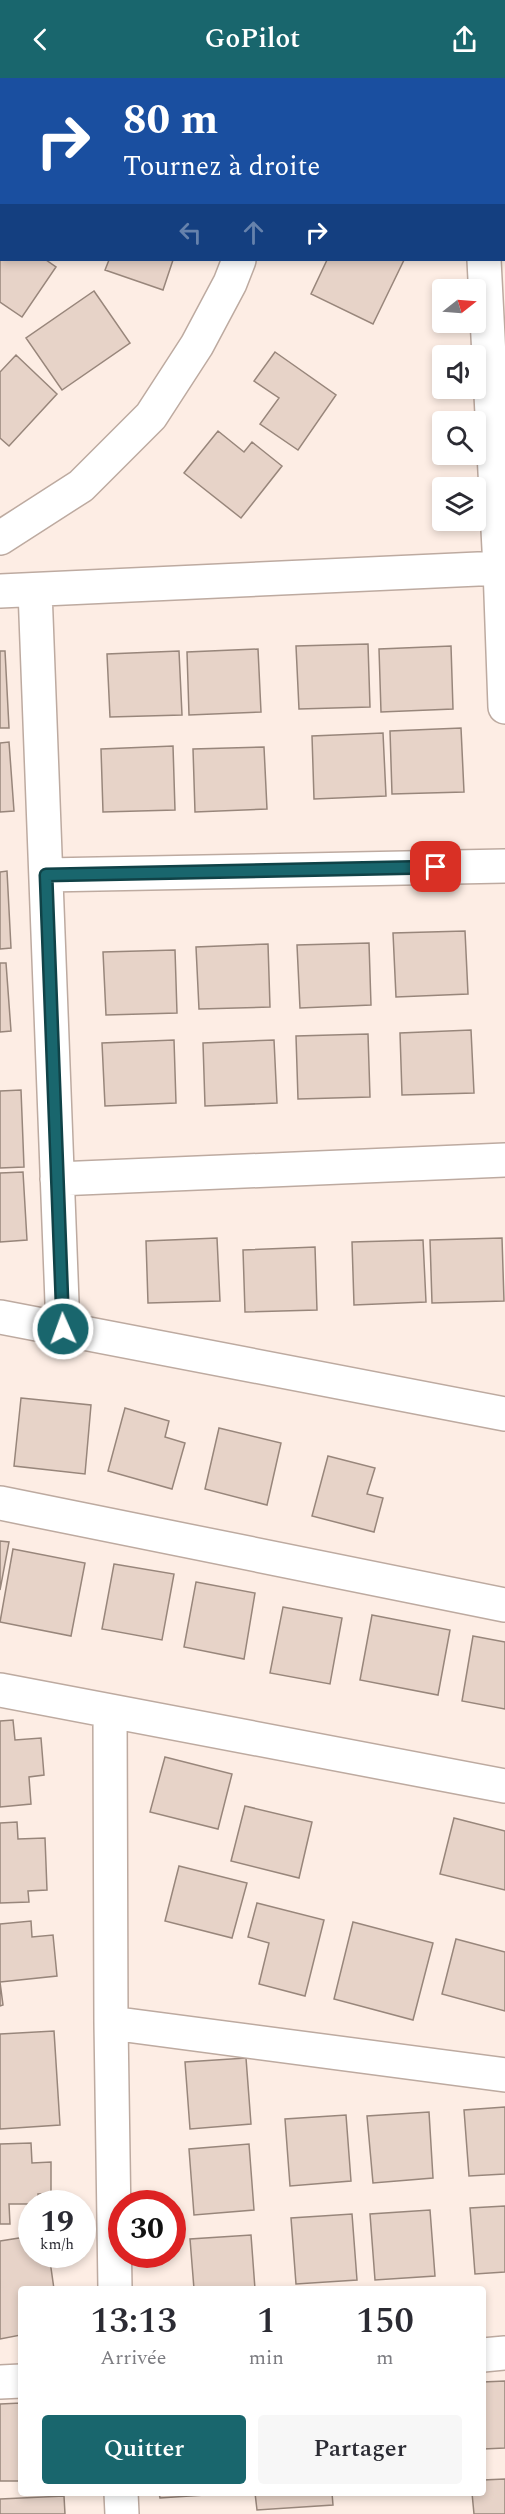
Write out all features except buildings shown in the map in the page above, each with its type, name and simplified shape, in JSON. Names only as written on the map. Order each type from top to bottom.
[{"type":"street","points":[[0,538],[81,486],[151,416],[197,345],[230,283],[239,261]]},
{"type":"street","points":[[484,261],[505,707]]},
{"type":"street","points":[[0,591],[500,568]]},
{"type":"street","points":[[35,590],[63,1329]]},
{"type":"street","points":[[46,875],[505,866]]},
{"type":"street","points":[[57,1179],[505,1160]]},
{"type":"street","points":[[0,1317],[505,1414]]},
{"type":"street","points":[[0,1503],[505,1605]]},
{"type":"street","points":[[0,1690],[505,1786]]},
{"type":"street","points":[[110,1711],[111,2023],[116,2286]]},
{"type":"street","points":[[111,2023],[505,2075]]},
{"type":"street","points":[[486,2355],[505,2353]]},
{"type":"street","points":[[0,2382],[18,2381]]},
{"type":"street","points":[[122,2496],[122,2514]]},
{"type":"route","points":[[63,1329],[46,875],[436,867]]}]
